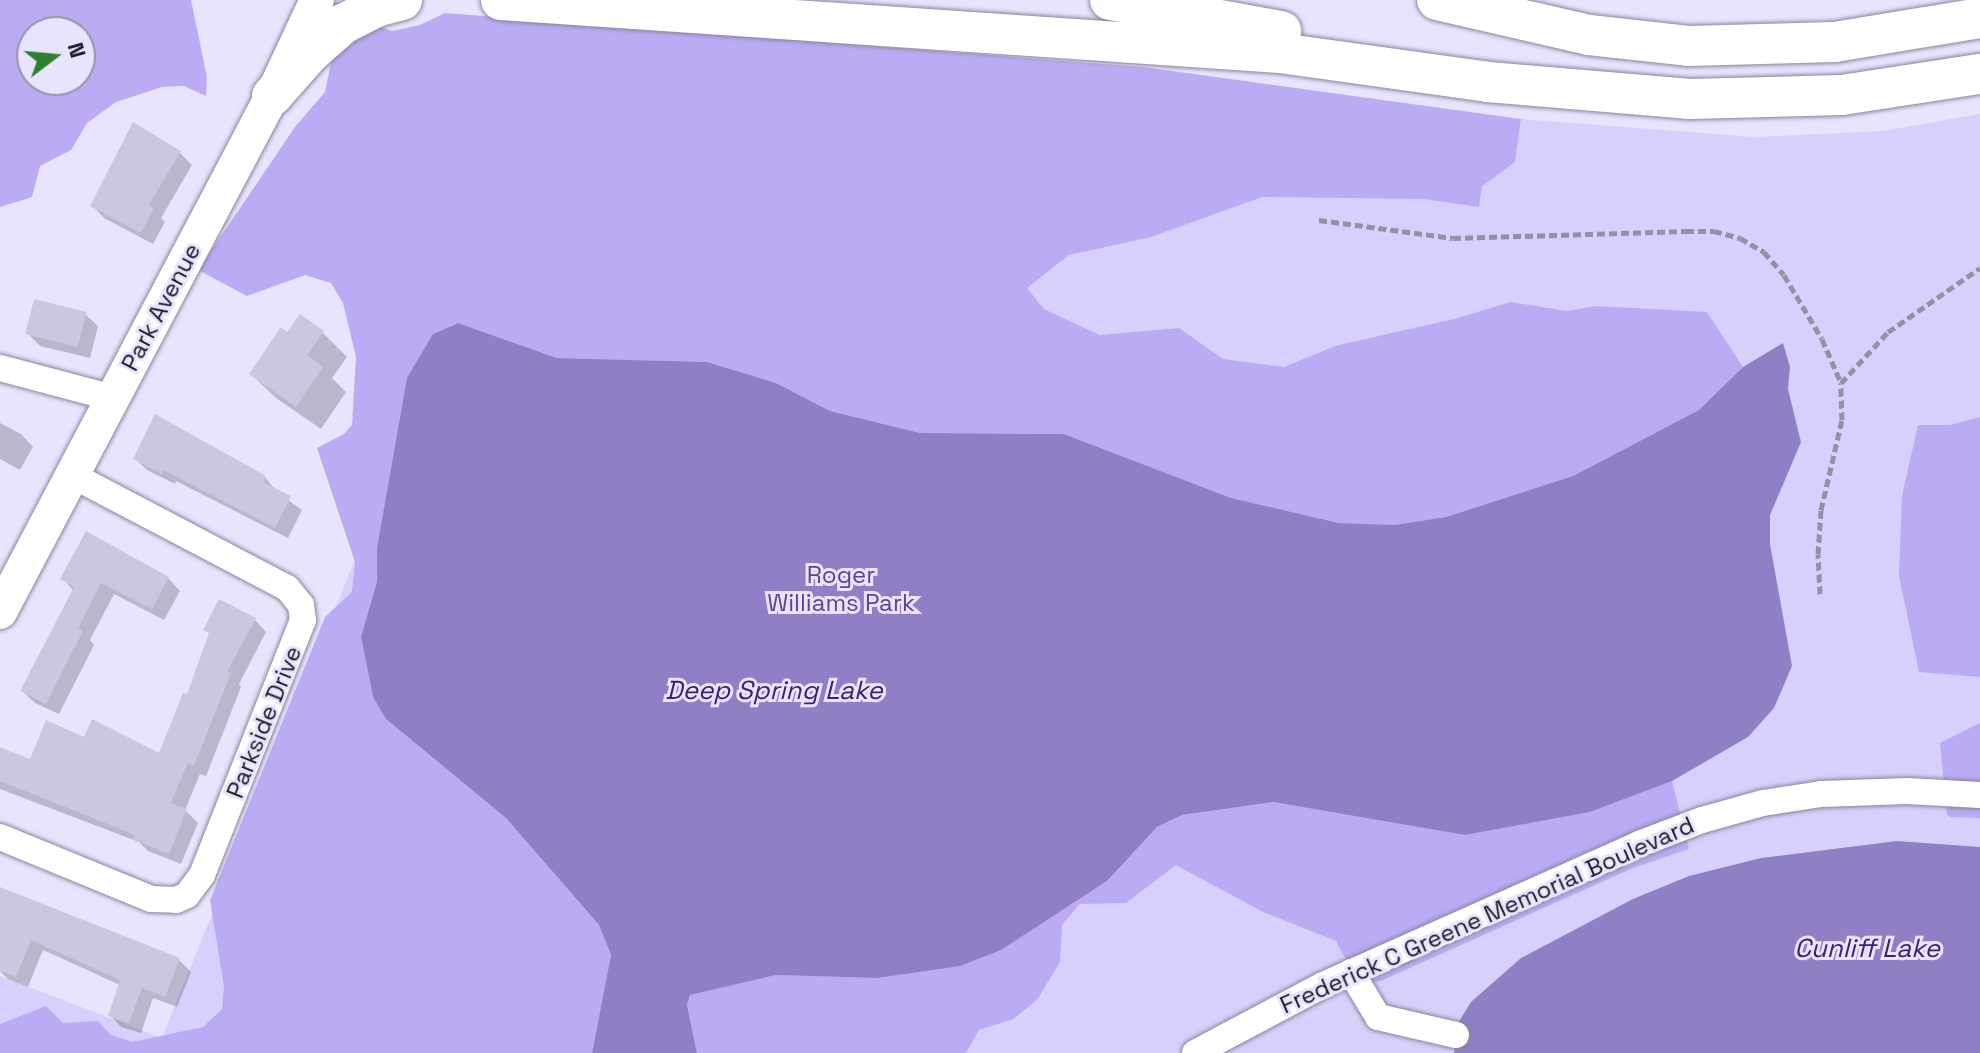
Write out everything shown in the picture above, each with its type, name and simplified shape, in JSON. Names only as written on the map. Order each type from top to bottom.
[{"type":"highway","points":[[272,96],[310,53],[343,24],[376,7],[402,0]]},
{"type":"highway","points":[[501,0],[1280,53],[1448,77],[1690,99],[1789,99],[1893,89],[1980,74]]},
{"type":"highway","points":[[1110,0],[1587,91]]},
{"type":"highway","points":[[1437,0],[1589,35],[1688,46],[1835,42],[1980,18]]},
{"type":"main road","name":"Park Avenue","points":[[0,612],[272,96],[317,0]]},
{"type":"street","points":[[0,368],[113,398]]},
{"type":"street","name":"Parkside Drive","points":[[0,837],[151,899],[176,900],[187,895],[202,875],[303,620],[301,605],[287,588],[72,475]]},
{"type":"street","name":"Frederick C Greene Memorial Boulevard","points":[[1195,1053],[1351,972],[1639,844],[1732,811],[1793,798],[1854,792],[1980,795]]},
{"type":"street","points":[[1351,972],[1378,1017],[1456,1035]]},
{"type":"path","points":[[1319,220],[1453,238],[1714,231],[1740,238],[1764,252],[1784,275],[1822,339],[1841,383],[1842,420],[1821,510],[1818,554],[1820,594]]},
{"type":"path","points":[[1841,383],[1888,332],[1980,268]]},
{"type":"green space","name":"Roger Williams Park","points":[[1980,114],[1980,1053],[0,1053],[0,976],[162,1038],[385,485],[435,247],[1520,129],[1521,119],[1755,137],[1883,131]]},
{"type":"shaded area","points":[[0,0],[191,0],[207,77],[206,96],[184,86],[162,87],[116,102],[87,123],[71,150],[40,166],[32,197],[0,207]]},
{"type":"shaded area","points":[[445,13],[1143,67],[1521,119],[1515,162],[1482,186],[1479,207],[1424,199],[1262,197],[1151,237],[1069,255],[1027,288],[1044,309],[1100,335],[1179,328],[1223,359],[1284,367],[1335,346],[1454,319],[1511,302],[1567,311],[1595,306],[1707,312],[1743,367],[1699,410],[1573,476],[1446,517],[1395,525],[1339,523],[1231,498],[1064,434],[920,433],[830,411],[776,383],[707,362],[557,358],[457,323],[433,334],[377,548],[377,581],[361,637],[373,697],[386,719],[506,818],[599,925],[611,955],[592,1053],[0,1053],[0,1024],[46,1006],[63,1023],[98,1021],[111,1035],[132,1042],[203,1027],[222,1009],[224,987],[210,900],[325,617],[352,592],[355,562],[317,448],[344,434],[352,425],[356,357],[343,303],[331,283],[305,275],[247,296],[198,270],[295,127],[325,92],[332,57],[374,25],[392,31],[420,25]]},
{"type":"shaded area","points":[[1980,417],[1980,677],[1919,672],[1899,576],[1902,496],[1918,425],[1950,425]]},
{"type":"shaded area","points":[[1980,723],[1980,818],[1951,817],[1947,815],[1940,743]]},
{"type":"shaded area","points":[[1672,781],[1689,849],[1633,868],[1383,980],[1360,987],[1336,941],[1263,912],[1176,865],[1126,903],[1080,904],[1062,925],[1060,962],[1037,1000],[1013,1019],[979,1030],[966,1053],[697,1053],[687,1005],[690,995],[776,975],[877,978],[1001,950],[1107,881],[1157,827],[1182,815],[1273,802],[1465,835],[1590,812]]},
{"type":"water","name":"Deep Spring Lake","points":[[458,323],[557,358],[707,362],[776,383],[830,411],[920,433],[1064,434],[1231,498],[1339,523],[1395,525],[1446,517],[1573,476],[1699,410],[1743,367],[1783,343],[1790,367],[1788,389],[1801,442],[1770,515],[1770,544],[1792,666],[1774,708],[1748,737],[1672,781],[1590,812],[1465,835],[1273,802],[1182,815],[1157,827],[1107,881],[1001,950],[960,966],[877,978],[776,975],[690,995],[687,1005],[697,1053],[592,1053],[611,955],[599,925],[506,818],[386,719],[373,697],[361,637],[377,581],[377,548],[407,378],[433,334]]},
{"type":"water","name":"Cunliff Lake","points":[[1897,841],[1980,847],[1980,1053],[1454,1053],[1458,1023],[1471,1002],[1521,958],[1633,899],[1689,876],[1761,858]]},
{"type":"building","points":[[133,122],[181,151],[149,205],[154,208],[141,233],[90,206]]},
{"type":"building","points":[[34,299],[86,312],[78,347],[25,334]]},
{"type":"building","points":[[300,314],[324,331],[307,355],[323,367],[296,407],[249,374],[281,327],[287,332]]},
{"type":"building","points":[[155,414],[266,476],[263,482],[291,496],[275,528],[164,470],[162,474],[133,459]]},
{"type":"building","points":[[86,531],[169,577],[152,609],[101,583],[78,628],[83,631],[46,704],[20,691],[74,587],[60,579]]},
{"type":"building","points":[[219,599],[256,618],[227,672],[231,673],[194,766],[188,763],[171,803],[187,809],[169,854],[133,839],[135,835],[0,781],[0,747],[30,759],[46,720],[84,737],[92,719],[159,753],[183,693],[187,694],[209,633],[203,630]]},
{"type":"building","points":[[0,887],[180,958],[165,997],[142,988],[129,1023],[108,1016],[120,980],[31,940],[16,977],[0,971]]}]
